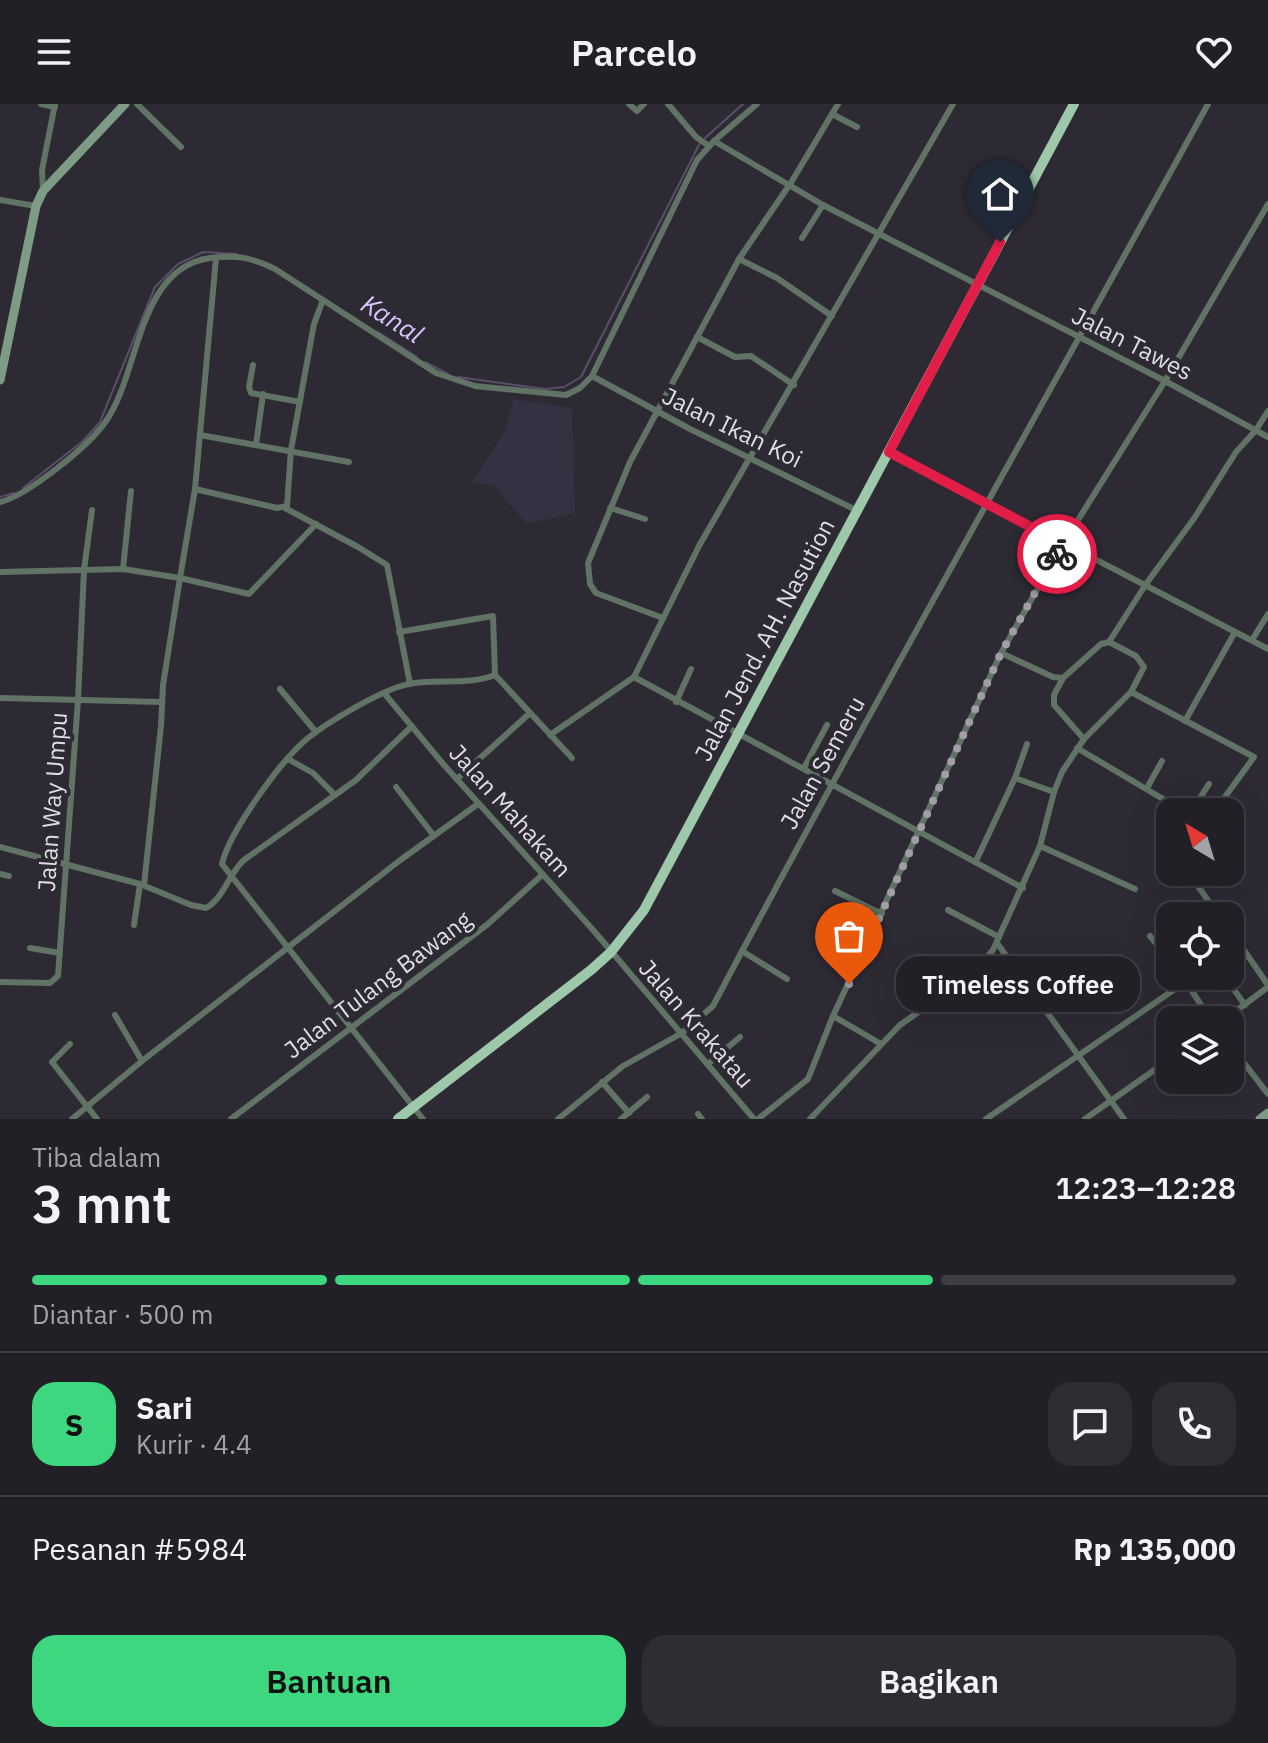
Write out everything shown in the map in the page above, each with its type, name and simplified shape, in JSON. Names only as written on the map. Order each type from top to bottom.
[{"type":"highway","name":"Jalan Jend. AH. Nasution","points":[[398,1119],[611,952],[637,919],[660,883],[738,731],[1074,104]]},
{"type":"main road","points":[[0,380],[36,206],[43,191],[125,104]]},
{"type":"main road","points":[[1260,1119],[1268,1113]]},
{"type":"street","points":[[41,104],[55,106],[42,170],[43,191]]},
{"type":"street","points":[[137,104],[181,147]]},
{"type":"street","points":[[629,104],[637,111],[644,104]]},
{"type":"street","name":"Jalan Tawes","points":[[668,104],[696,137],[1268,437]]},
{"type":"street","points":[[0,502],[34,485],[99,429],[111,412],[145,323],[162,288],[191,265],[216,258],[249,257],[275,269],[436,373],[475,386],[566,395],[580,388],[592,376],[697,160],[710,143],[757,104]]},
{"type":"street","points":[[663,618],[596,593],[590,584],[588,563],[610,508],[657,412],[739,259],[838,104]]},
{"type":"street","points":[[550,735],[634,677],[689,566],[953,104]]},
{"type":"street","name":"Jalan Semeru","points":[[558,1119],[629,1062],[682,1033],[709,1013],[830,784],[1208,104]]},
{"type":"street","points":[[832,114],[857,127]]},
{"type":"street","points":[[0,200],[36,206]]},
{"type":"street","points":[[756,1119],[808,1079],[833,1016],[1001,653],[1063,544],[1165,381],[1268,204]]},
{"type":"street","points":[[802,238],[823,205]]},
{"type":"street","points":[[134,925],[142,885],[161,726],[161,702],[195,489],[216,258]]},
{"type":"street","points":[[739,259],[777,278],[832,316]]},
{"type":"street","points":[[285,508],[291,450],[314,324],[323,300]]},
{"type":"street","points":[[697,337],[735,357],[751,356],[794,385]]},
{"type":"street","points":[[253,365],[250,391],[300,402]]},
{"type":"street","name":"Jalan Ikan Koi","points":[[592,376],[657,412],[858,511]]},
{"type":"street","points":[[256,445],[263,394]]},
{"type":"street","points":[[1109,642],[1236,452],[1268,411]]},
{"type":"street","points":[[200,435],[349,462]]},
{"type":"street","points":[[889,452],[1268,649]]},
{"type":"street","points":[[195,489],[285,508],[387,565],[410,684]]},
{"type":"street","points":[[123,569],[131,491]]},
{"type":"street","points":[[610,508],[645,519]]},
{"type":"street","name":"Jalan Way Umpu","points":[[0,982],[50,983],[58,976],[84,570],[92,510]]},
{"type":"street","points":[[0,572],[123,569],[249,594],[316,524]]},
{"type":"street","points":[[1252,640],[1268,614]]},
{"type":"street","points":[[399,632],[493,616],[495,675],[572,758]]},
{"type":"street","points":[[1185,721],[1235,632]]},
{"type":"street","points":[[810,1119],[908,1019],[974,973],[998,940],[1040,846],[1062,772],[1084,739],[1131,692],[1144,663],[1109,642],[1103,642],[1063,678],[1054,695],[1054,705],[1084,739]]},
{"type":"street","points":[[1001,653],[1053,677],[1063,678]]},
{"type":"street","points":[[676,702],[691,669]]},
{"type":"street","points":[[423,1119],[222,864],[251,807],[296,749],[316,732],[384,693],[410,684],[475,682],[495,675]]},
{"type":"street","points":[[634,677],[1023,888]]},
{"type":"street","points":[[280,689],[316,732]]},
{"type":"street","points":[[1131,692],[1254,758],[1224,798]]},
{"type":"street","name":"Jalan Mahakam","points":[[384,693],[478,804],[611,952]]},
{"type":"street","points":[[0,698],[161,702]]},
{"type":"street","points":[[457,779],[530,713]]},
{"type":"street","points":[[804,768],[827,725]]},
{"type":"street","points":[[0,847],[142,885],[206,908],[215,901],[244,860],[364,773],[412,726]]},
{"type":"street","points":[[976,861],[1015,778],[1027,744]]},
{"type":"street","points":[[1077,748],[1164,798]]},
{"type":"street","points":[[288,759],[313,773],[335,795]]},
{"type":"street","points":[[1147,788],[1162,761]]},
{"type":"street","points":[[1015,778],[1054,792]]},
{"type":"street","points":[[1198,798],[1209,784]]},
{"type":"street","points":[[396,787],[434,836]]},
{"type":"street","points":[[72,1119],[142,1061],[478,804]]},
{"type":"street","points":[[1040,846],[1135,889]]},
{"type":"street","points":[[0,874],[9,876]]},
{"type":"street","name":"Jalan Tulang Bawang","points":[[231,1119],[498,916],[542,875]]},
{"type":"street","points":[[835,891],[882,914]]},
{"type":"street","points":[[948,910],[998,940],[1124,1119]]},
{"type":"street","points":[[1150,936],[1156,944]]},
{"type":"street","points":[[30,948],[60,953]]},
{"type":"street","points":[[1234,990],[1245,1005],[1268,986],[1244,950]]},
{"type":"street","points":[[742,951],[787,979]]},
{"type":"street","name":"Jalan Krakatau","points":[[611,952],[756,1119]]},
{"type":"street","points":[[1046,1012],[1083,989],[1130,966]]},
{"type":"street","points":[[986,1119],[1169,990]]},
{"type":"street","points":[[115,1015],[142,1061]]},
{"type":"street","points":[[833,1016],[881,1044]]},
{"type":"street","points":[[708,1064],[740,1037]]},
{"type":"street","points":[[70,1044],[52,1062],[97,1119]]},
{"type":"street","points":[[1244,1063],[1268,1094]]},
{"type":"street","points":[[1085,1119],[1156,1069]]},
{"type":"street","points":[[602,1082],[629,1113]]},
{"type":"street","points":[[621,1119],[647,1097]]},
{"type":"shaded area","points":[[513,399],[572,408],[575,513],[527,524],[493,485],[472,483],[506,429]]},
{"type":"waterway","name":"Kanal","points":[[705,138],[743,104]]},
{"type":"waterway","name":"Kanal","points":[[458,377],[545,389],[564,387],[581,377],[700,143]]},
{"type":"waterway","name":"Kanal","points":[[23,488],[83,441],[100,422],[155,287],[178,264],[203,252],[237,254]]},
{"type":"waterway","name":"Kanal","points":[[378,332],[417,357]]},
{"type":"waterway","name":"Kanal","points":[[425,362],[448,374]]},
{"type":"waterway","name":"Kanal","points":[[0,497],[14,493]]},
{"type":"way so far","points":[[849,984],[1001,653],[1057,554]]},
{"type":"place","name":"Timeless Coffee","points":[[849,984]]},
{"type":"route","points":[[1000,242],[889,452],[1063,544],[1057,554]]}]
